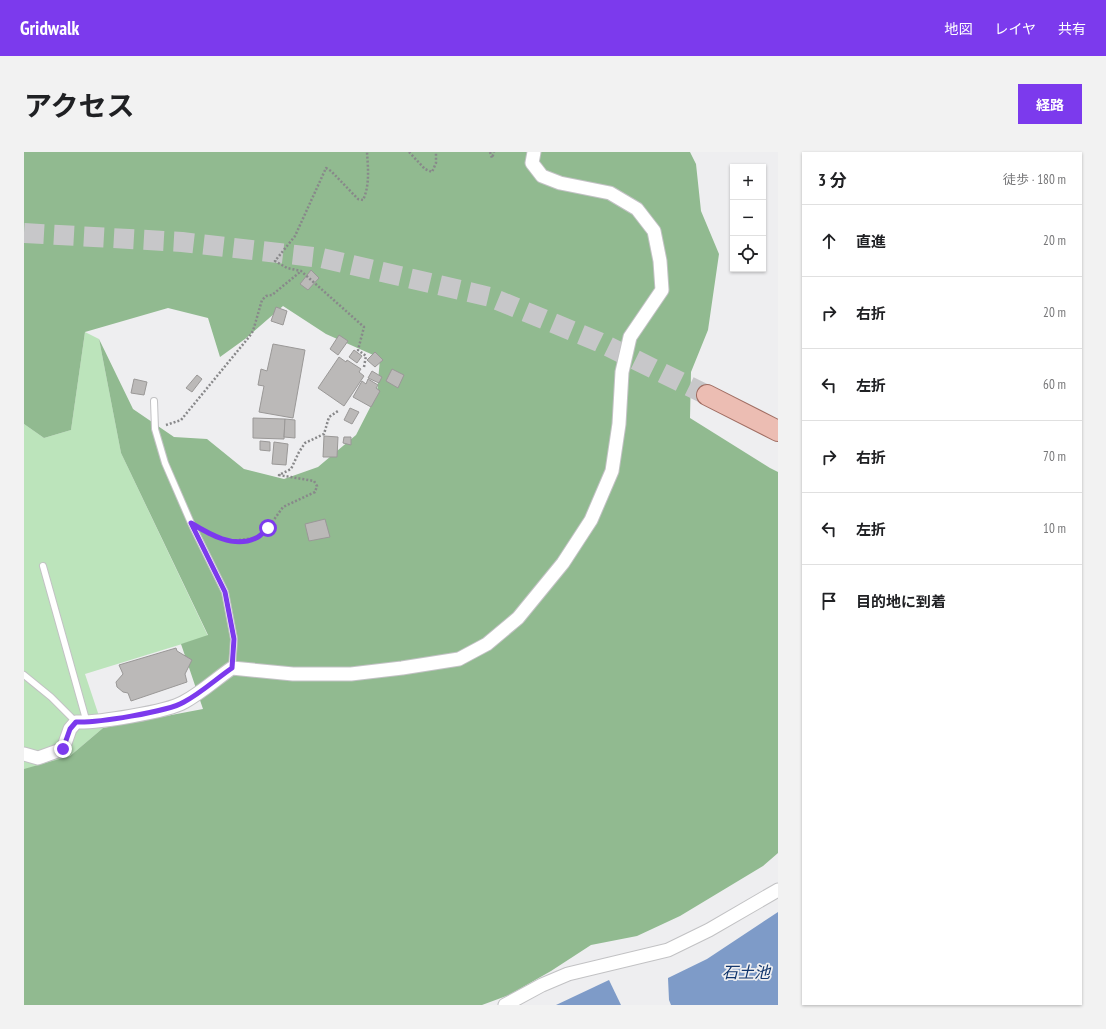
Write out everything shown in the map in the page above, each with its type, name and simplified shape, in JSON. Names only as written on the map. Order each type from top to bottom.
[{"type":"main road","points":[[707,395],[778,430]]},
{"type":"street","points":[[24,754],[38,758],[63,749],[70,729],[82,723],[153,711],[184,703],[232,668],[293,674],[350,674],[459,659],[487,644],[518,618],[563,563],[592,520],[612,471],[619,424],[622,372],[630,337],[662,290],[660,262],[654,231],[637,209],[610,193],[560,183],[542,176],[532,163],[534,152]]},
{"type":"street","points":[[505,1005],[568,974],[668,950],[709,930],[778,890]]},
{"type":"lane","points":[[154,401],[155,429],[165,463],[191,523],[225,592],[234,639],[232,668]]},
{"type":"lane","points":[[43,566],[82,723]]},
{"type":"lane","points":[[24,675],[82,723]]},
{"type":"path","points":[[364,366],[366,356],[358,350],[364,328],[300,271],[287,268],[275,261],[295,236],[326,168],[331,171],[358,199],[363,200],[366,194],[368,178],[367,152]]},
{"type":"path","points":[[409,152],[425,169],[432,172],[436,163],[436,152]]},
{"type":"path","points":[[490,152],[492,158],[494,152]]},
{"type":"path","points":[[155,429],[181,420],[253,331],[262,300],[272,295],[300,271]]},
{"type":"path","points":[[191,523],[207,533],[231,542],[256,538],[268,528],[282,507],[315,492],[317,486],[314,481],[279,475],[291,469],[305,443],[324,434],[329,417],[338,411]]},
{"type":"green space","points":[[24,152],[690,152],[696,164],[701,211],[719,254],[708,330],[691,372],[690,418],[778,472],[778,853],[763,866],[680,916],[637,936],[591,945],[551,971],[509,995],[482,1005],[24,1005],[24,769],[70,756],[103,728],[203,709],[181,644],[208,635],[121,453],[99,339],[133,409],[174,437],[207,439],[244,469],[284,479],[318,467],[356,435],[377,394],[380,358],[326,334],[283,306],[245,339],[220,357],[208,318],[168,308],[85,332],[71,430],[44,438],[24,424]]},
{"type":"green space","points":[[85,332],[99,339],[121,453],[208,636],[85,674],[103,728],[70,756],[26,770],[24,769],[24,424],[44,438],[71,430]]},
{"type":"water","name":"石土池","points":[[778,912],[778,1005],[671,1005],[669,1000],[668,978],[707,959]]},
{"type":"water","points":[[609,980],[621,1005],[556,1005]]},
{"type":"building","points":[[311,270],[319,278],[308,290],[300,284]]},
{"type":"building","points":[[276,307],[287,311],[283,325],[271,321]]},
{"type":"building","points":[[339,335],[348,341],[338,355],[330,349]]},
{"type":"building","points":[[273,344],[305,350],[293,418],[259,412],[264,386],[258,385],[261,369],[267,371]]},
{"type":"building","points":[[354,350],[362,356],[357,363],[349,357]]},
{"type":"building","points":[[375,352],[383,360],[375,367],[367,360]]},
{"type":"building","points":[[339,357],[361,369],[359,372],[364,376],[344,406],[318,388]]},
{"type":"building","points":[[392,369],[404,375],[398,388],[386,381]]},
{"type":"building","points":[[372,371],[382,377],[379,383],[368,378]]},
{"type":"building","points":[[197,375],[202,379],[192,392],[186,388]]},
{"type":"building","points":[[134,379],[147,382],[144,395],[131,393]]},
{"type":"building","points":[[368,379],[378,385],[376,388],[380,391],[371,407],[353,397],[362,381],[366,384]]},
{"type":"building","points":[[350,408],[359,412],[352,424],[344,420]]},
{"type":"building","points":[[253,418],[285,419],[284,439],[253,438]]},
{"type":"building","points":[[285,419],[295,420],[295,438],[284,437]]},
{"type":"building","points":[[324,436],[338,437],[337,457],[323,457]]},
{"type":"building","points":[[344,437],[351,437],[351,445],[343,443]]},
{"type":"building","points":[[260,441],[270,442],[270,451],[260,450]]},
{"type":"building","points":[[274,442],[288,444],[286,465],[272,464]]},
{"type":"building","points":[[325,519],[330,537],[309,541],[305,524]]},
{"type":"building","points":[[176,648],[177,651],[192,660],[185,674],[187,682],[131,701],[128,693],[123,692],[117,687],[116,682],[123,674],[119,665]]},
{"type":"tunnel","points":[[24,233],[182,242],[322,258],[490,297],[599,342],[707,395]]},
{"type":"route","points":[[63,749],[70,729],[76,722],[87,723],[153,711],[184,703],[232,668],[234,639],[225,592],[191,523],[207,533],[231,542],[256,538],[268,528]]}]
